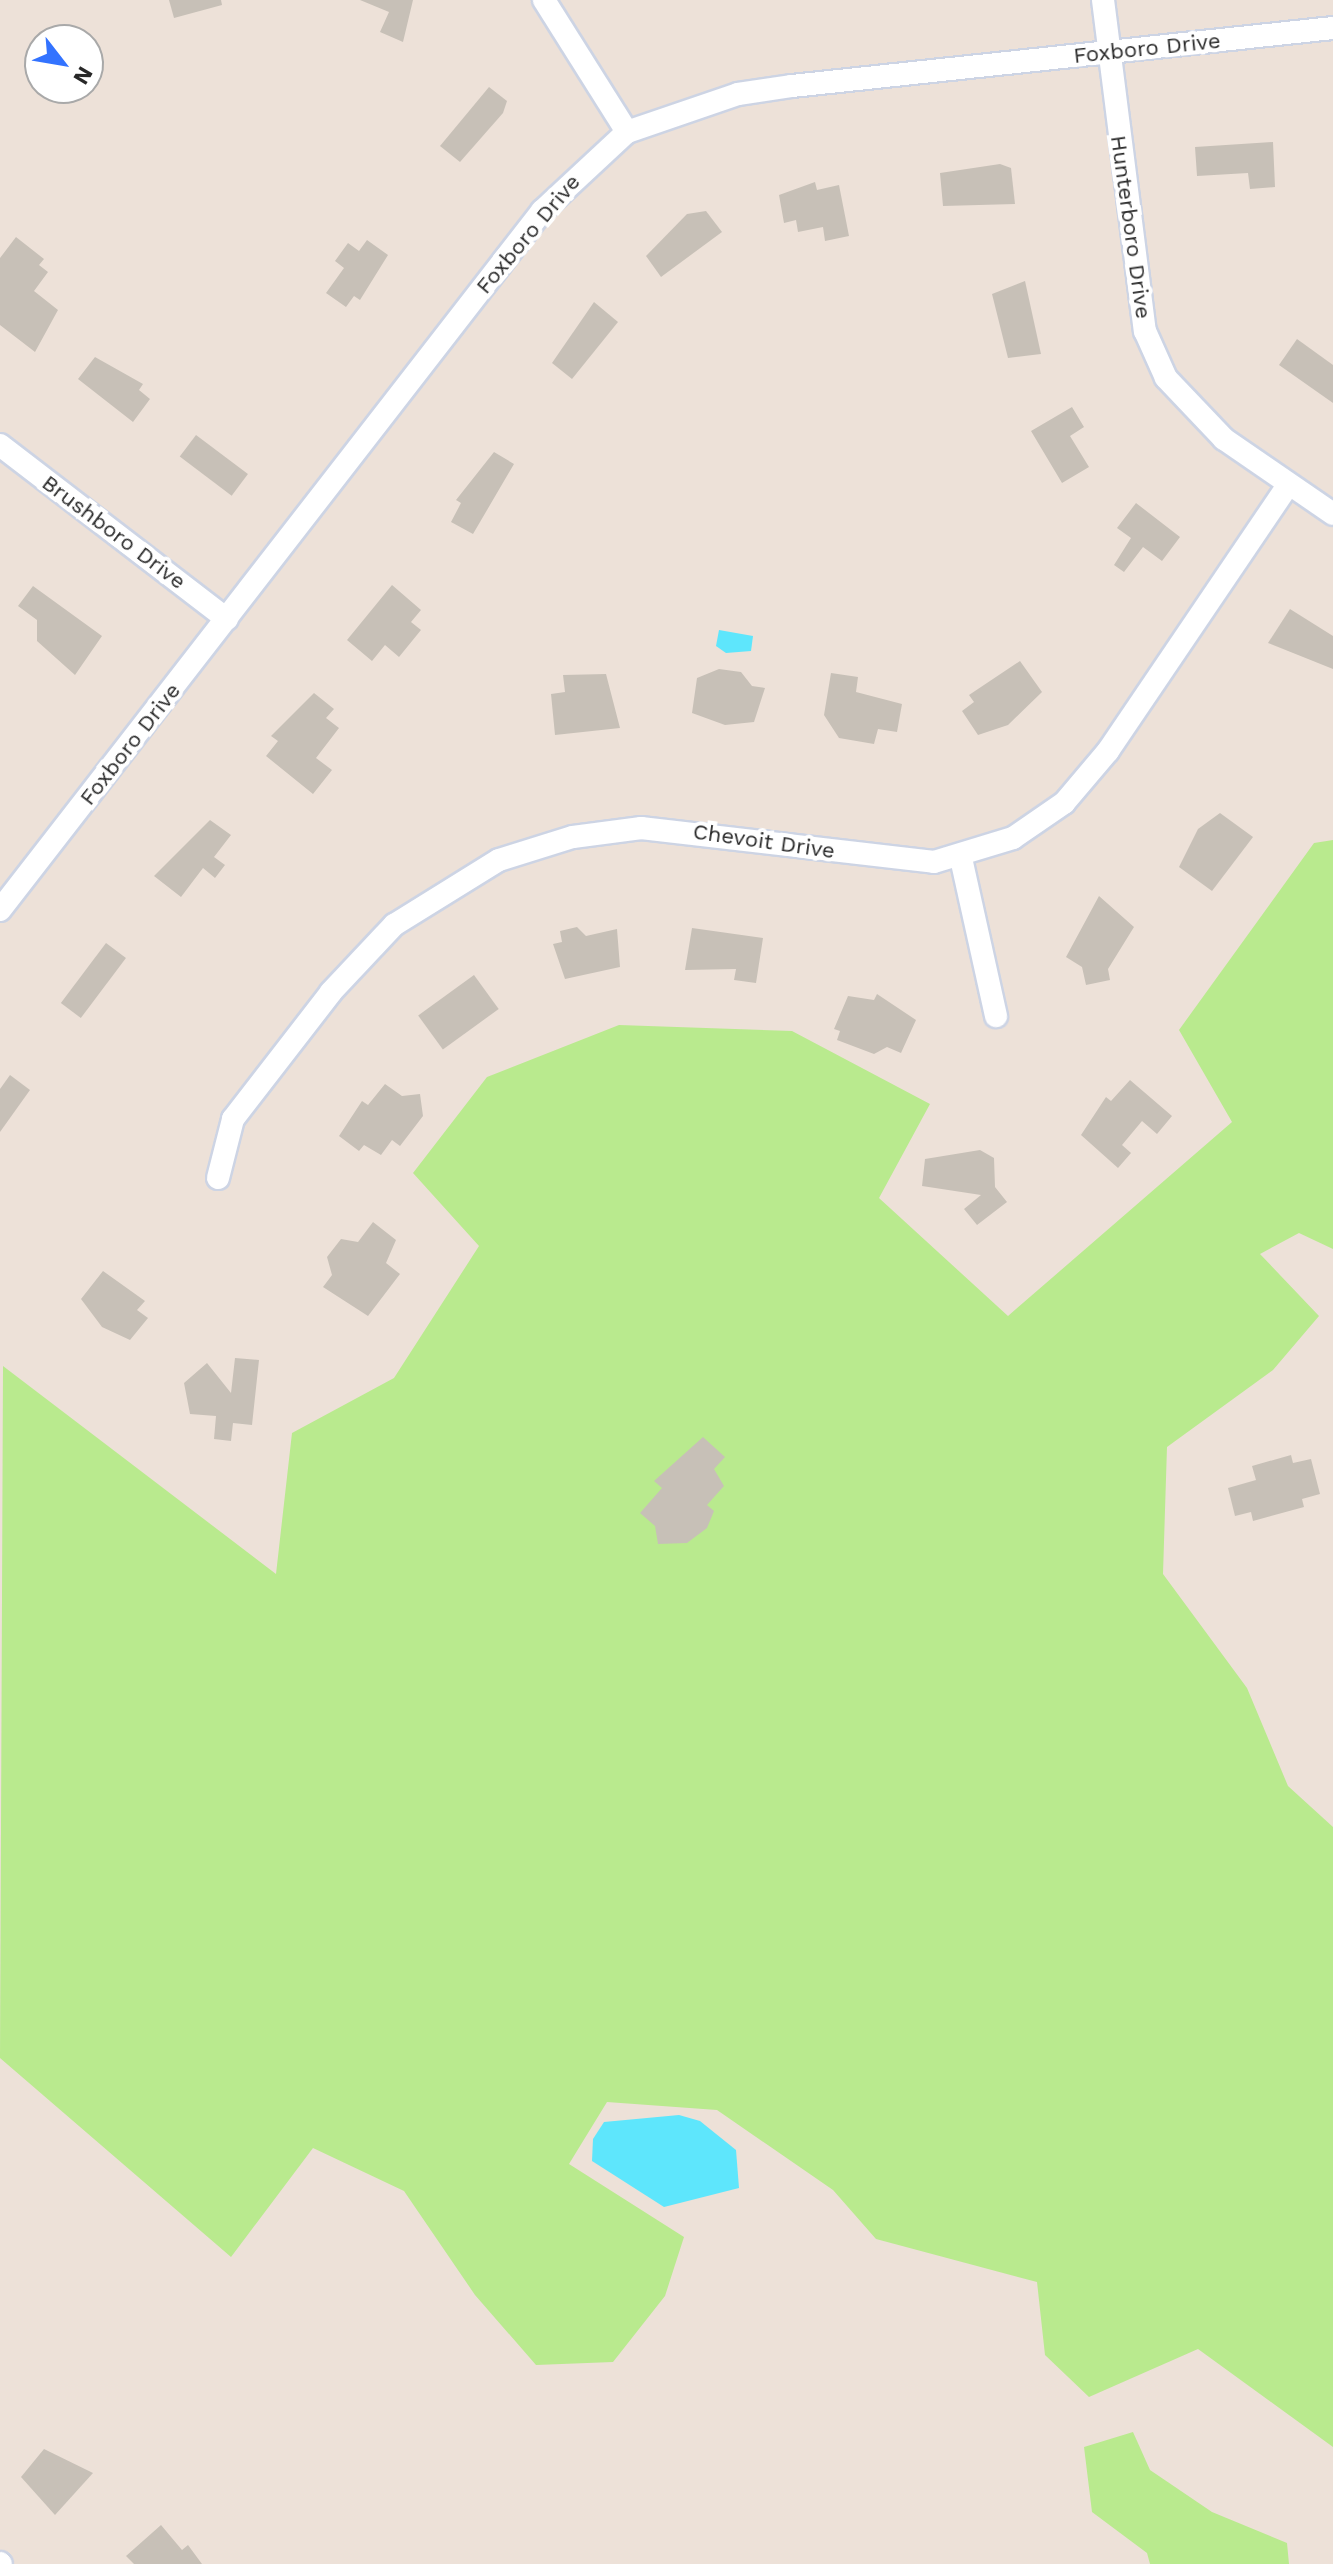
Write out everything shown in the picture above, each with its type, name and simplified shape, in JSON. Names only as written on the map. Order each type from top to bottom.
[{"type":"street","points":[[544,0],[627,132]]},
{"type":"street","name":"Hunterboro Drive","points":[[1103,0],[1107,52],[1145,331],[1190,409],[1288,485],[1333,514]]},
{"type":"street","name":"Foxboro Drive","points":[[0,910],[542,211],[627,132],[738,94],[1333,28]]},
{"type":"street","name":"Brushboro Drive","points":[[0,445],[227,619]]},
{"type":"street","name":"Chevoit Drive","points":[[218,1178],[233,1119],[331,992],[394,925],[499,860],[573,837],[641,828],[709,831],[899,861],[961,858],[1013,838],[1064,803],[1108,751],[1288,485]]},
{"type":"street","points":[[961,858],[996,1016]]},
{"type":"green space","points":[[1333,840],[1333,1249],[1299,1233],[1260,1254],[1319,1316],[1273,1370],[1167,1447],[1163,1574],[1247,1688],[1288,1786],[1333,1827],[1333,2447],[1198,2349],[1089,2397],[1045,2355],[1037,2282],[876,2239],[833,2190],[717,2110],[607,2102],[569,2164],[684,2237],[665,2296],[613,2362],[536,2365],[475,2295],[404,2191],[313,2148],[231,2257],[0,2058],[3,1366],[276,1574],[292,1433],[394,1378],[479,1246],[413,1173],[487,1077],[619,1025],[792,1031],[930,1104],[879,1198],[1008,1316],[1232,1122],[1179,1030],[1314,843]]},
{"type":"green space","points":[[1133,2432],[1150,2470],[1212,2512],[1287,2543],[1289,2564],[1150,2564],[1147,2553],[1092,2512],[1084,2447]]},
{"type":"water","points":[[719,630],[753,636],[751,651],[726,653],[716,646]]},
{"type":"water","points":[[679,2115],[700,2121],[736,2150],[739,2188],[664,2207],[592,2161],[593,2139],[604,2122]]},
{"type":"building","points":[[169,0],[221,0],[222,5],[174,18]]},
{"type":"building","points":[[360,0],[413,0],[403,42],[380,32],[389,12]]},
{"type":"building","points":[[489,87],[507,101],[503,113],[460,162],[440,146]]},
{"type":"building","points":[[1273,142],[1275,187],[1250,189],[1248,173],[1197,176],[1195,147]]},
{"type":"building","points":[[1000,164],[1011,168],[1015,204],[943,206],[940,173]]},
{"type":"building","points":[[815,182],[817,190],[839,185],[849,236],[825,241],[823,227],[798,232],[796,220],[784,223],[779,195]]},
{"type":"building","points":[[706,211],[722,232],[661,277],[646,256],[687,214]]},
{"type":"building","points":[[16,237],[44,259],[39,265],[48,272],[34,291],[58,310],[35,352],[0,325],[0,258]]},
{"type":"building","points":[[367,240],[388,255],[360,300],[354,296],[346,307],[326,293],[344,268],[335,261],[348,243],[359,251]]},
{"type":"building","points":[[1025,281],[1041,354],[1008,358],[992,294]]},
{"type":"building","points":[[594,302],[618,322],[572,379],[552,363]]},
{"type":"building","points":[[1297,339],[1333,365],[1333,403],[1279,365]]},
{"type":"building","points":[[95,357],[143,384],[139,390],[150,399],[133,422],[78,379]]},
{"type":"building","points":[[1072,407],[1084,427],[1070,436],[1089,467],[1062,483],[1031,431]]},
{"type":"building","points":[[196,435],[248,474],[232,496],[180,457]]},
{"type":"building","points":[[494,452],[514,464],[473,534],[451,522],[461,503],[456,500]]},
{"type":"building","points":[[1136,503],[1180,537],[1162,561],[1143,547],[1124,572],[1114,565],[1131,538],[1117,528]]},
{"type":"building","points":[[392,585],[421,610],[411,622],[421,630],[399,657],[385,645],[372,661],[347,640]]},
{"type":"building","points":[[33,586],[102,636],[75,675],[37,641],[37,620],[18,606]]},
{"type":"building","points":[[1290,609],[1333,636],[1333,669],[1268,643]]},
{"type":"building","points":[[1020,661],[1042,692],[1008,725],[978,735],[962,711],[974,702],[969,695]]},
{"type":"building","points":[[719,669],[741,672],[752,686],[765,688],[754,722],[725,725],[692,713],[697,678]]},
{"type":"building","points":[[831,673],[858,677],[856,692],[902,704],[897,732],[878,729],[874,744],[839,738],[824,715]]},
{"type":"building","points":[[606,674],[620,728],[555,735],[551,694],[565,692],[563,675]]},
{"type":"building","points":[[314,693],[334,709],[326,718],[339,728],[316,758],[332,770],[313,794],[266,756],[278,741],[271,736]]},
{"type":"building","points":[[1220,813],[1253,837],[1212,891],[1179,867],[1198,829]]},
{"type":"building","points":[[210,820],[231,835],[214,857],[225,865],[215,878],[203,868],[181,897],[154,876]]},
{"type":"building","points":[[1099,896],[1134,927],[1108,969],[1110,980],[1086,985],[1082,967],[1066,957]]},
{"type":"building","points":[[577,927],[586,936],[617,929],[620,967],[565,979],[553,944],[562,942],[560,931]]},
{"type":"building","points":[[692,928],[763,938],[756,983],[734,980],[736,969],[685,970]]},
{"type":"building","points":[[106,943],[126,958],[81,1018],[61,1003]]},
{"type":"building","points":[[474,975],[499,1009],[443,1050],[418,1016]]},
{"type":"building","points":[[877,994],[916,1020],[901,1053],[887,1047],[874,1054],[837,1040],[840,1031],[834,1029],[848,996],[874,1000]]},
{"type":"building","points":[[10,1075],[30,1090],[0,1132],[0,1089]]},
{"type":"building","points":[[1130,1080],[1172,1116],[1157,1134],[1142,1121],[1122,1145],[1131,1153],[1118,1168],[1081,1135],[1106,1097],[1111,1101]]},
{"type":"building","points":[[385,1084],[402,1096],[420,1094],[423,1116],[400,1146],[392,1140],[381,1155],[364,1145],[359,1151],[339,1136],[362,1101],[368,1105]]},
{"type":"building","points":[[980,1150],[994,1158],[995,1187],[1007,1202],[977,1225],[964,1209],[981,1195],[922,1186],[925,1159]]},
{"type":"building","points":[[373,1222],[396,1240],[386,1263],[400,1274],[368,1316],[323,1287],[332,1275],[327,1257],[341,1239],[358,1242]]},
{"type":"building","points":[[103,1271],[145,1301],[137,1310],[148,1318],[130,1340],[102,1327],[81,1299]]},
{"type":"building","points":[[235,1358],[259,1360],[252,1425],[233,1423],[231,1441],[214,1439],[216,1416],[190,1414],[184,1383],[207,1363],[231,1393]]},
{"type":"building","points":[[703,1437],[725,1457],[714,1469],[724,1486],[707,1505],[714,1511],[707,1528],[687,1543],[658,1544],[655,1526],[640,1513],[662,1488],[654,1481]]},
{"type":"building","points":[[1291,1455],[1293,1463],[1311,1459],[1320,1494],[1302,1499],[1304,1507],[1253,1521],[1251,1512],[1235,1516],[1228,1488],[1256,1480],[1252,1466]]},
{"type":"building","points":[[44,2449],[93,2473],[55,2515],[21,2477]]},
{"type":"building","points":[[161,2525],[182,2550],[188,2545],[202,2564],[134,2564],[126,2556]]}]
